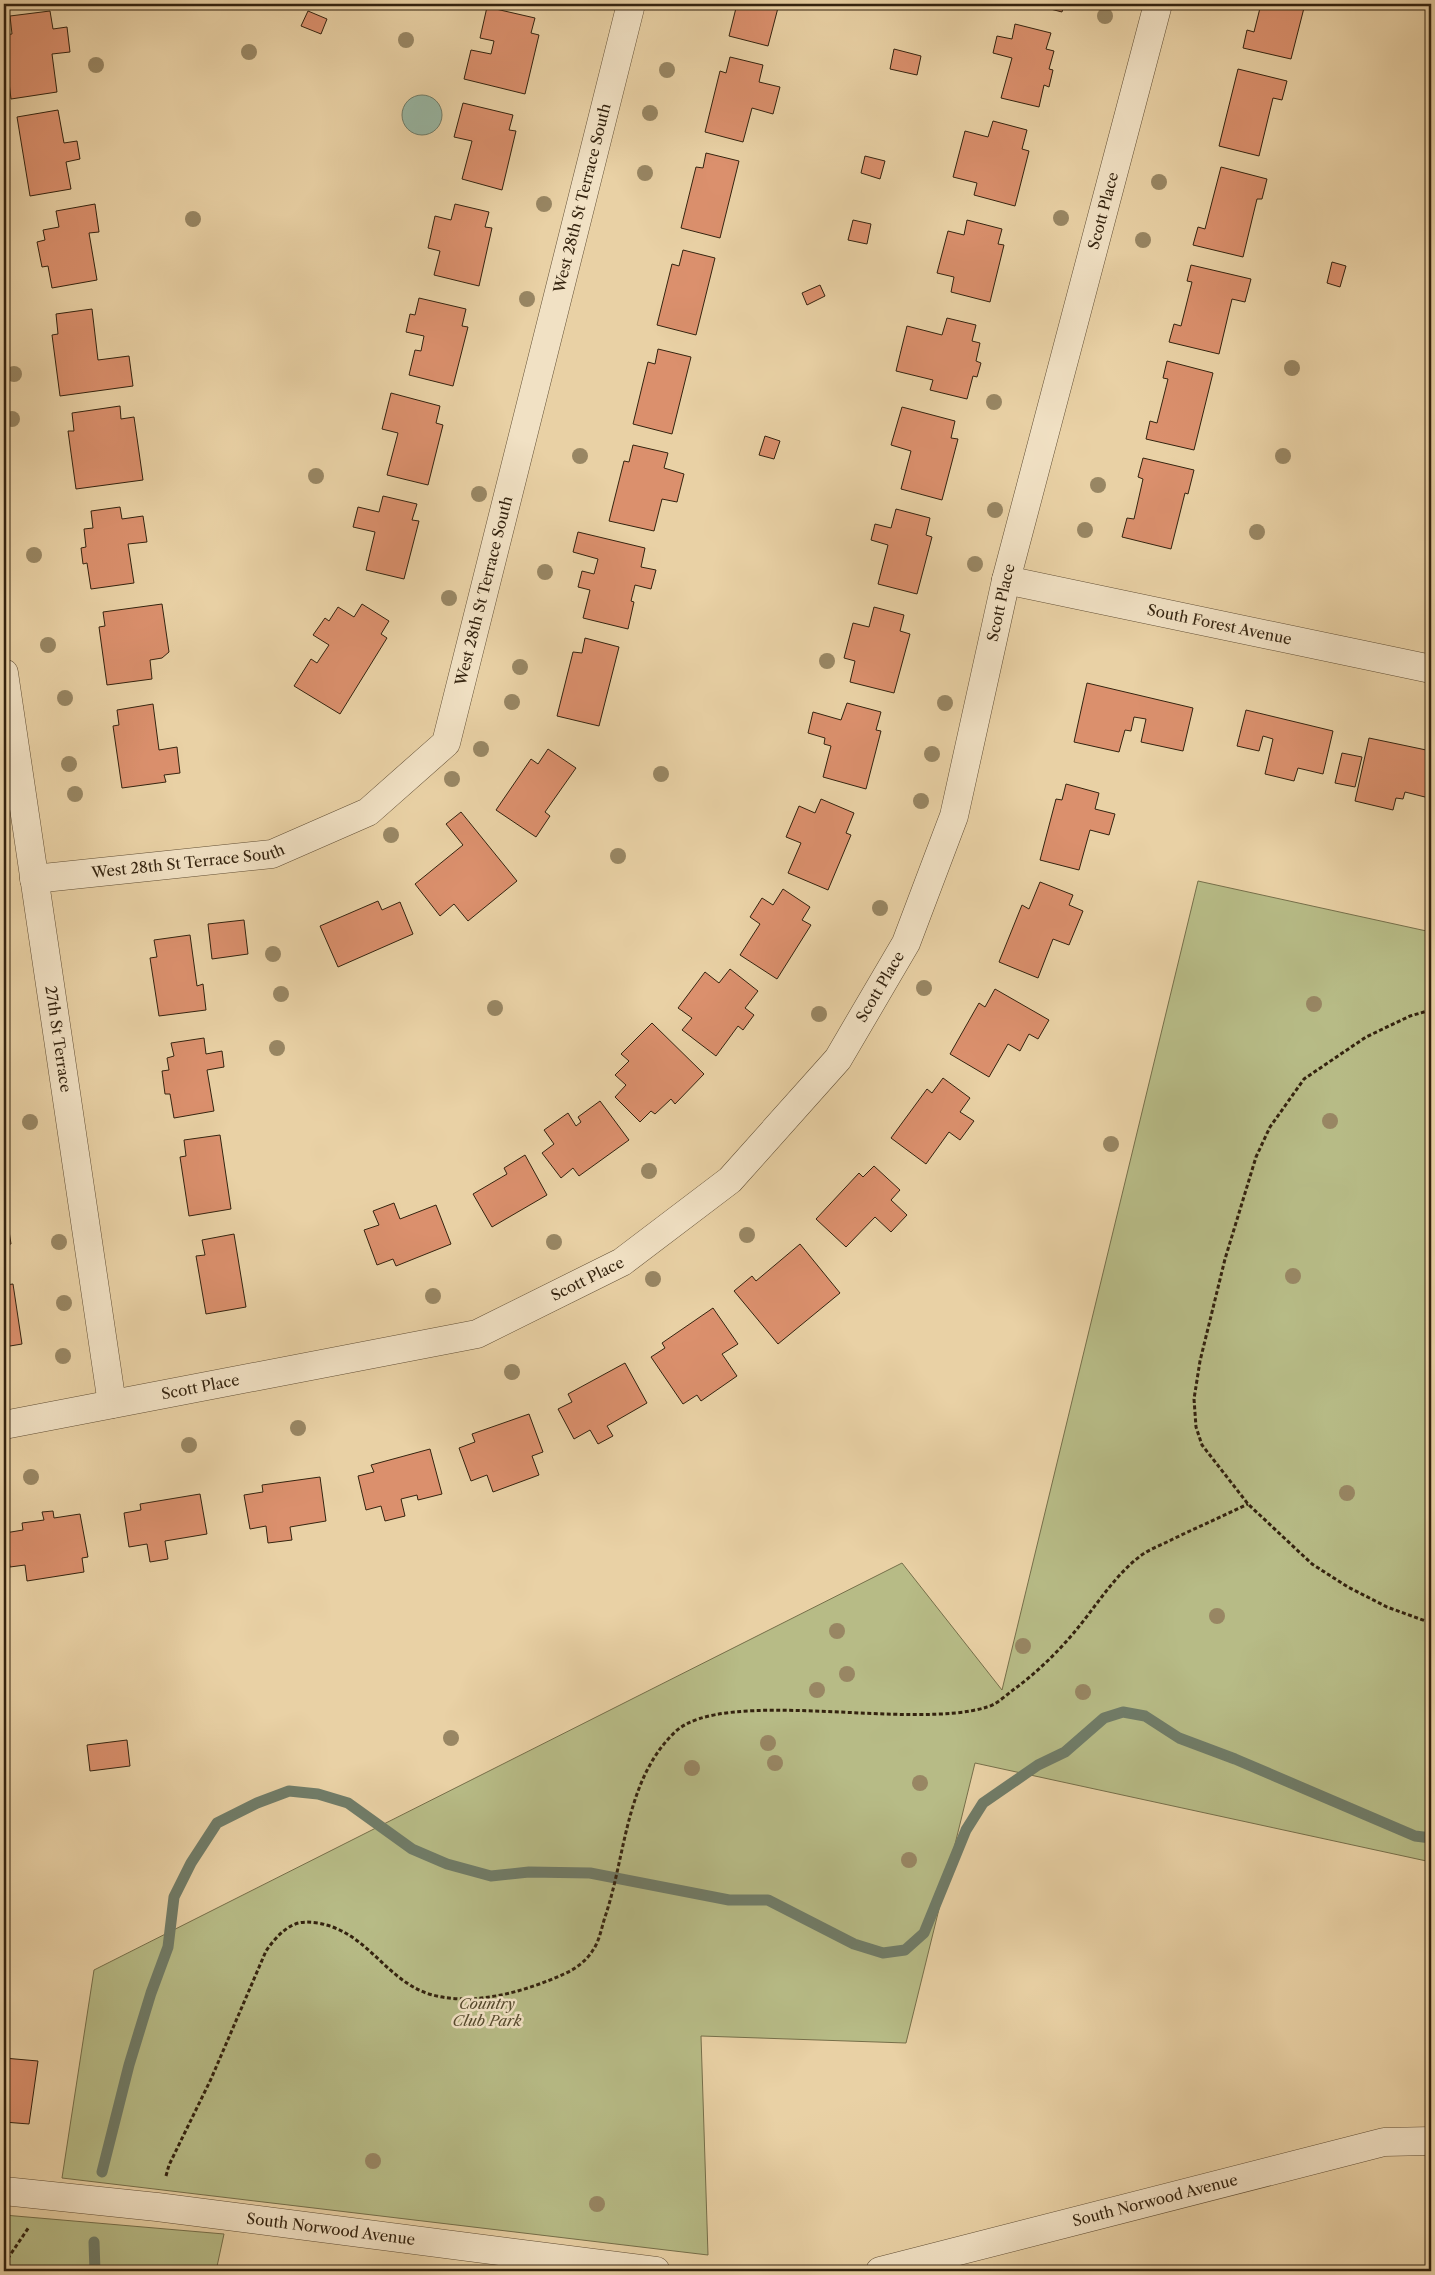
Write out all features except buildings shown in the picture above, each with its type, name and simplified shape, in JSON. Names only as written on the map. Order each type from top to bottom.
[{"type":"street","name":"West 28th St Terrace South","points":[[34,879],[272,854],[368,812],[446,743],[631,4]]},
{"type":"street","name":"Scott Place","points":[[4,1425],[477,1334],[622,1262],[730,1180],[838,1059],[906,943],[954,816],[1006,580],[1158,4]]},
{"type":"street","name":"South Forest Avenue","points":[[1006,580],[1431,670]]},
{"type":"street","name":"27th St Terrace","points":[[4,674],[112,1404]]},
{"type":"street","name":"South Norwood Avenue","points":[[880,2271],[1384,2142],[1431,2141]]},
{"type":"street","name":"South Norwood Avenue","points":[[4,2191],[157,2208],[656,2271]]},
{"type":"path","points":[[1431,1010],[1410,1016],[1366,1037],[1304,1079],[1270,1127],[1256,1156],[1225,1259],[1200,1361],[1194,1400],[1196,1427],[1202,1445],[1248,1504],[1312,1564],[1333,1578],[1386,1607],[1431,1624]]},
{"type":"path","points":[[165,2183],[169,2165],[211,2080],[266,1951],[277,1937],[292,1925],[304,1921],[335,1927],[360,1940],[384,1965],[413,1986],[428,1994],[465,1999],[508,1993],[568,1973],[584,1962],[594,1948],[608,1906],[633,1806],[645,1773],[657,1753],[678,1728],[694,1719],[752,1710],[935,1715],[989,1707],[1032,1677],[1078,1628],[1117,1577],[1142,1554],[1248,1504]]},
{"type":"green space","name":"Country Club Park","points":[[1198,881],[1431,932],[1431,1862],[975,1763],[906,2043],[701,2036],[708,2255],[62,2178],[94,1970],[902,1563],[1002,1690]]},
{"type":"green space","points":[[4,2215],[224,2234],[216,2271],[4,2271]]},
{"type":"shaded area","points":[[422,95],[433,98],[439,104],[442,115],[439,126],[433,132],[422,135],[411,132],[405,126],[402,115],[405,104],[411,98]]},
{"type":"waterway","points":[[102,2172],[129,2065],[151,1993],[168,1947],[174,1897],[191,1863],[217,1823],[257,1803],[289,1791],[318,1794],[348,1803],[412,1849],[447,1864],[491,1876],[529,1872],[590,1873],[729,1900],[768,1900],[854,1944],[883,1953],[905,1950],[924,1933],[966,1830],[983,1803],[1038,1765],[1065,1752],[1104,1718],[1123,1712],[1145,1716],[1179,1738],[1235,1759],[1415,1836],[1431,1838]]},
{"type":"waterway","points":[[94,2242],[95,2271]]}]
